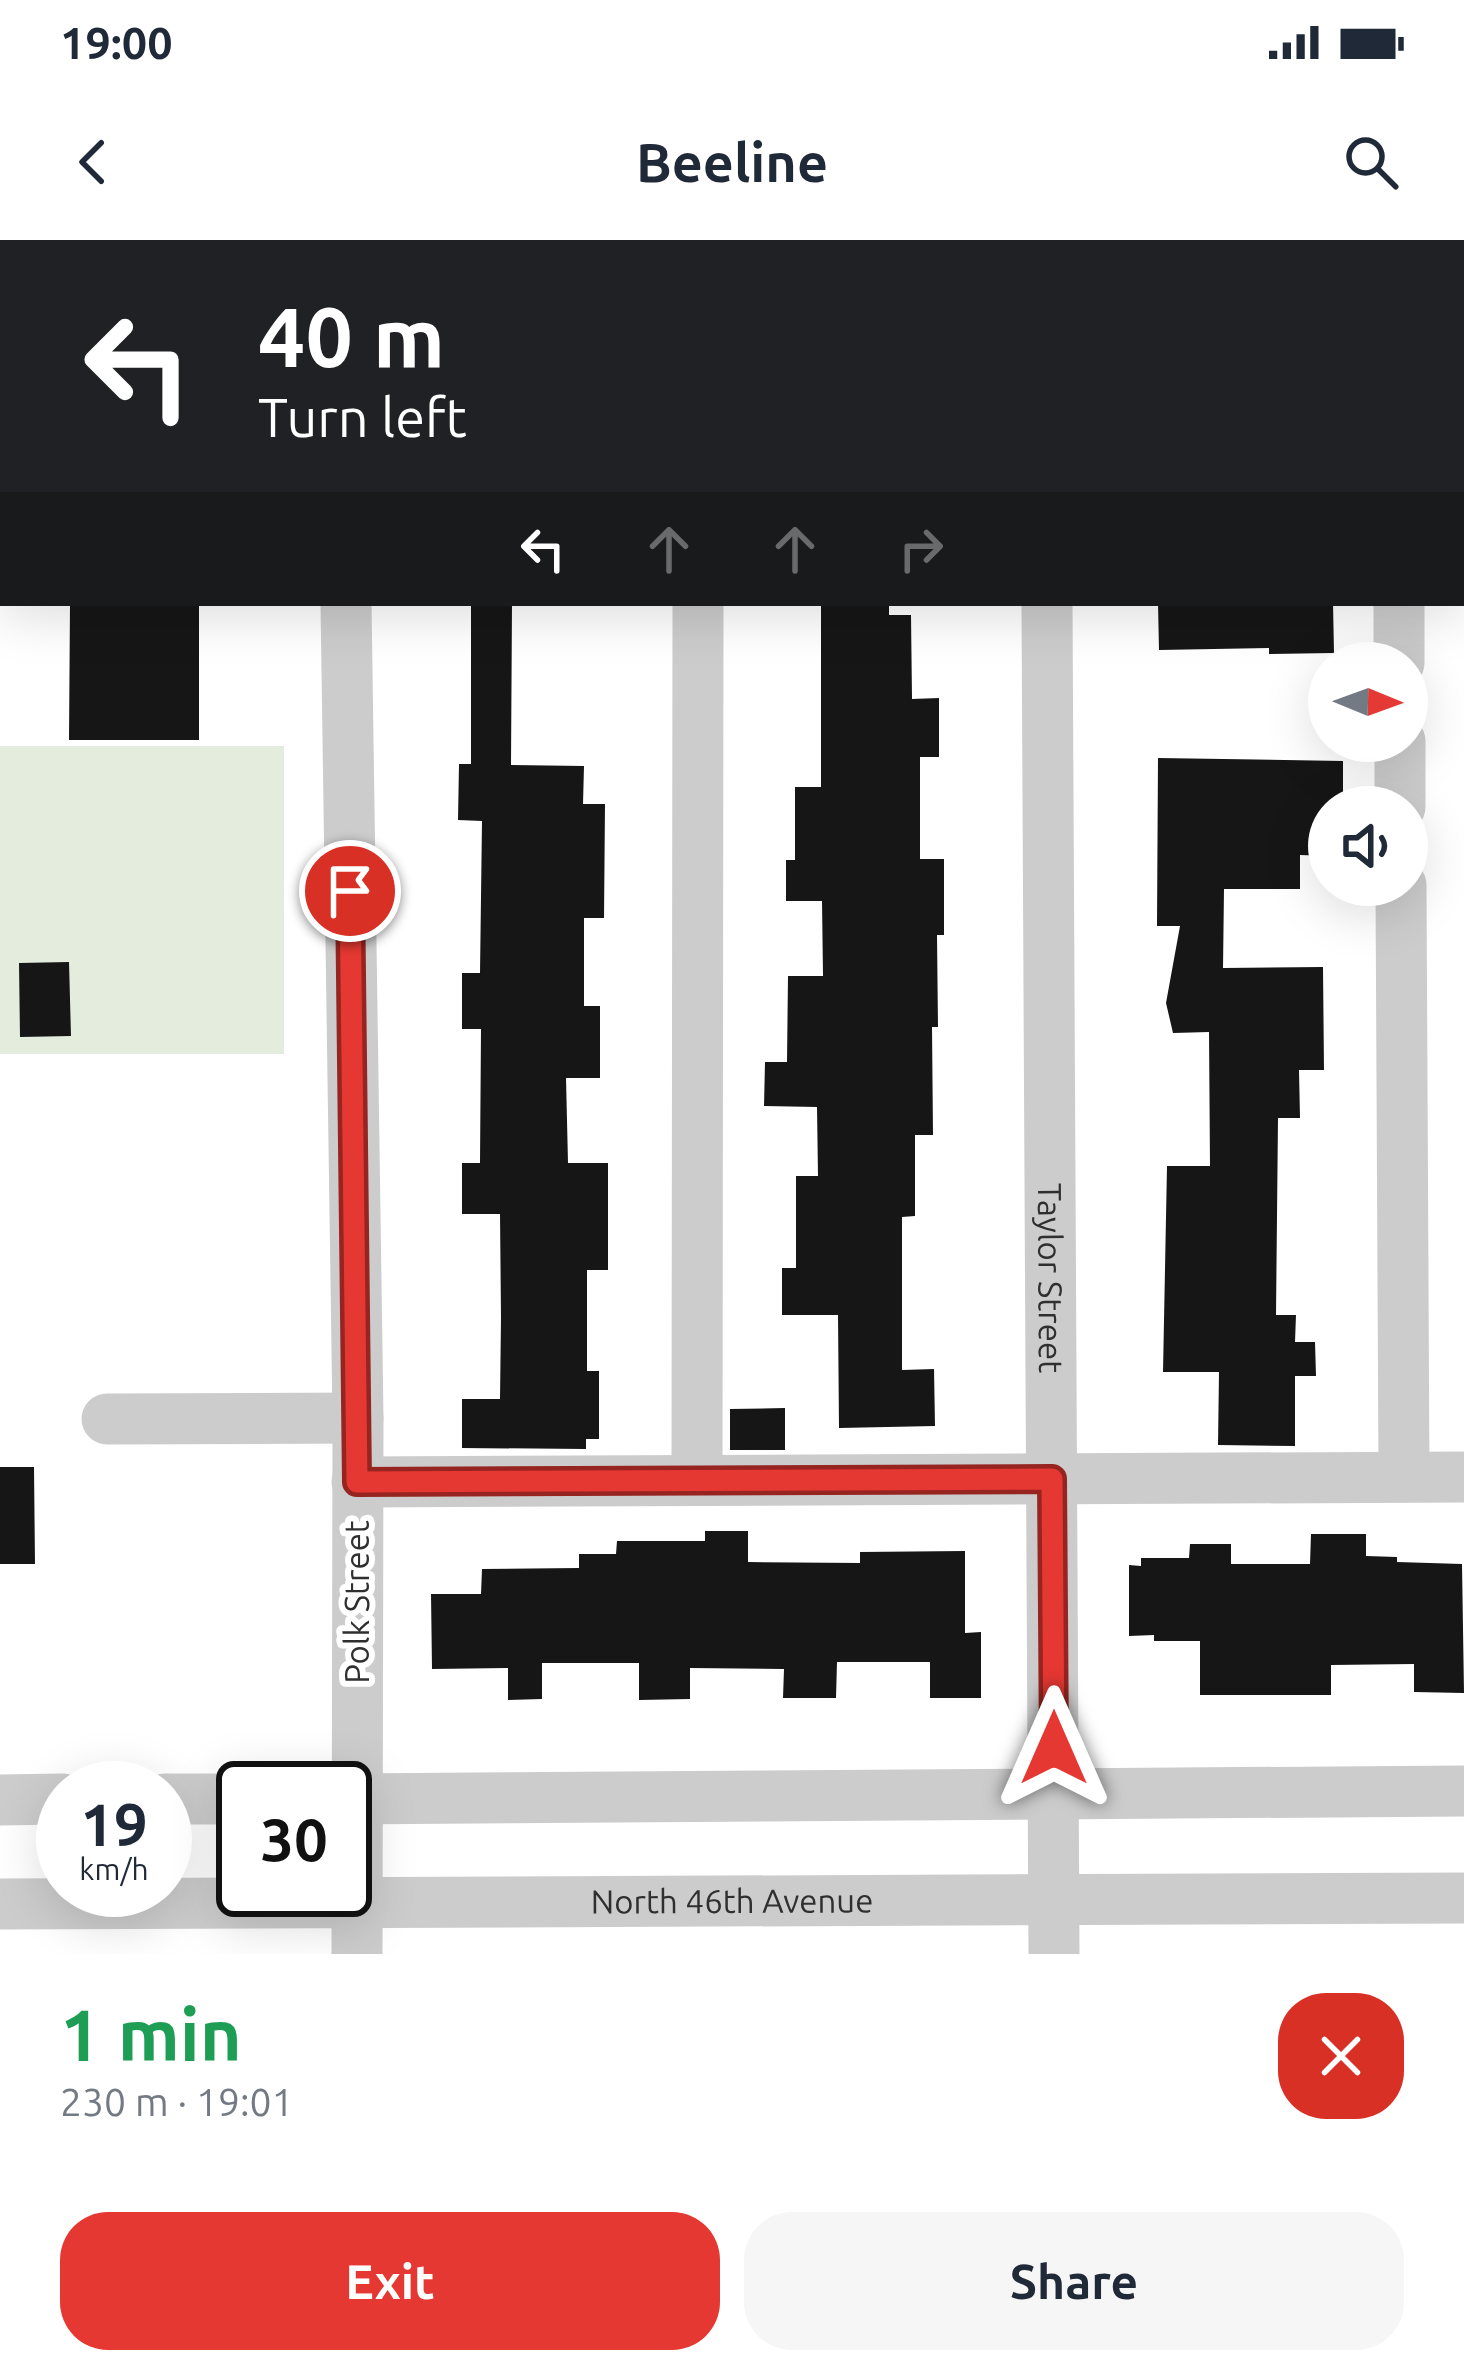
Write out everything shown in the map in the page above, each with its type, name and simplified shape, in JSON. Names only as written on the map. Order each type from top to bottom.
[{"type":"street","name":"Polk Street","points":[[346,606],[358,1418],[352,1761]]},
{"type":"street","points":[[697,1480],[698,606]]},
{"type":"street","name":"Taylor Street","points":[[1047,606],[1054,1954]]},
{"type":"street","points":[[1399,606],[1399,642]]},
{"type":"street","points":[[1401,906],[1404,1477]]},
{"type":"street","points":[[107,1419],[358,1418]]},
{"type":"street","points":[[357,1482],[1464,1477]]},
{"type":"street","points":[[372,1799],[1464,1791]]},
{"type":"street","points":[[0,1799],[36,1799]]},
{"type":"street","name":"North 46th Avenue","points":[[372,1901],[1464,1898]]},
{"type":"street","name":"North 46th Avenue","points":[[0,1904],[216,1902]]},
{"type":"street","name":"Polk Street","points":[[357,1917],[357,1954]]},
{"type":"green space","points":[[0,746],[284,746],[284,1054],[0,1054]]},
{"type":"building","points":[[70,606],[199,606],[199,740],[69,740]]},
{"type":"building","points":[[471,606],[512,606],[511,765],[584,766],[583,804],[605,804],[604,918],[584,918],[584,1006],[600,1006],[600,1078],[566,1078],[568,1163],[608,1163],[608,1270],[587,1270],[587,1371],[599,1371],[599,1439],[586,1439],[586,1449],[462,1448],[462,1399],[500,1399],[500,1214],[462,1214],[462,1163],[480,1163],[481,1029],[462,1029],[462,973],[480,973],[482,821],[458,820],[459,764],[471,764]]},
{"type":"building","points":[[821,606],[889,606],[889,615],[911,615],[912,699],[939,698],[939,757],[920,757],[920,859],[944,859],[944,935],[937,935],[933,1135],[915,1135],[915,1216],[902,1217],[902,1370],[934,1369],[935,1426],[839,1428],[838,1315],[782,1315],[782,1268],[796,1268],[796,1176],[818,1176],[817,1107],[764,1106],[765,1062],[787,1062],[788,976],[823,976],[822,901],[786,901],[786,860],[795,860],[795,787],[821,787]]},
{"type":"building","points":[[1158,606],[1333,606],[1334,642],[1308,642],[1308,653],[1269,654],[1269,648],[1159,650]]},
{"type":"building","points":[[1158,758],[1343,762],[1343,786],[1308,786],[1308,855],[1300,855],[1300,889],[1224,889],[1223,968],[1323,967],[1324,1070],[1299,1070],[1300,1118],[1278,1118],[1276,1315],[1296,1315],[1295,1342],[1315,1342],[1316,1376],[1295,1376],[1295,1446],[1218,1445],[1219,1372],[1163,1372],[1167,1166],[1210,1166],[1209,1032],[1173,1033],[1166,1003],[1180,926],[1157,926]]},
{"type":"building","points":[[69,962],[71,1036],[20,1037],[19,963]]},
{"type":"building","points":[[785,1408],[785,1450],[730,1450],[730,1409]]},
{"type":"building","points":[[0,1467],[34,1467],[35,1564],[0,1564]]},
{"type":"building","points":[[705,1531],[748,1531],[748,1562],[860,1563],[860,1552],[965,1551],[965,1633],[981,1632],[981,1698],[930,1698],[930,1662],[837,1662],[836,1698],[783,1698],[784,1669],[690,1668],[690,1699],[639,1700],[639,1663],[542,1663],[542,1699],[508,1700],[508,1668],[432,1669],[431,1594],[481,1594],[482,1569],[579,1568],[579,1554],[616,1554],[617,1541],[705,1541]]},
{"type":"building","points":[[1311,1534],[1366,1534],[1366,1556],[1462,1564],[1464,1693],[1414,1692],[1414,1664],[1331,1665],[1331,1695],[1200,1695],[1200,1641],[1129,1636],[1129,1565],[1141,1566],[1141,1558],[1189,1558],[1190,1544],[1231,1544],[1231,1564],[1310,1564]]},
{"type":"route","points":[[350,891],[357,1482],[1052,1479],[1054,1748]]}]
